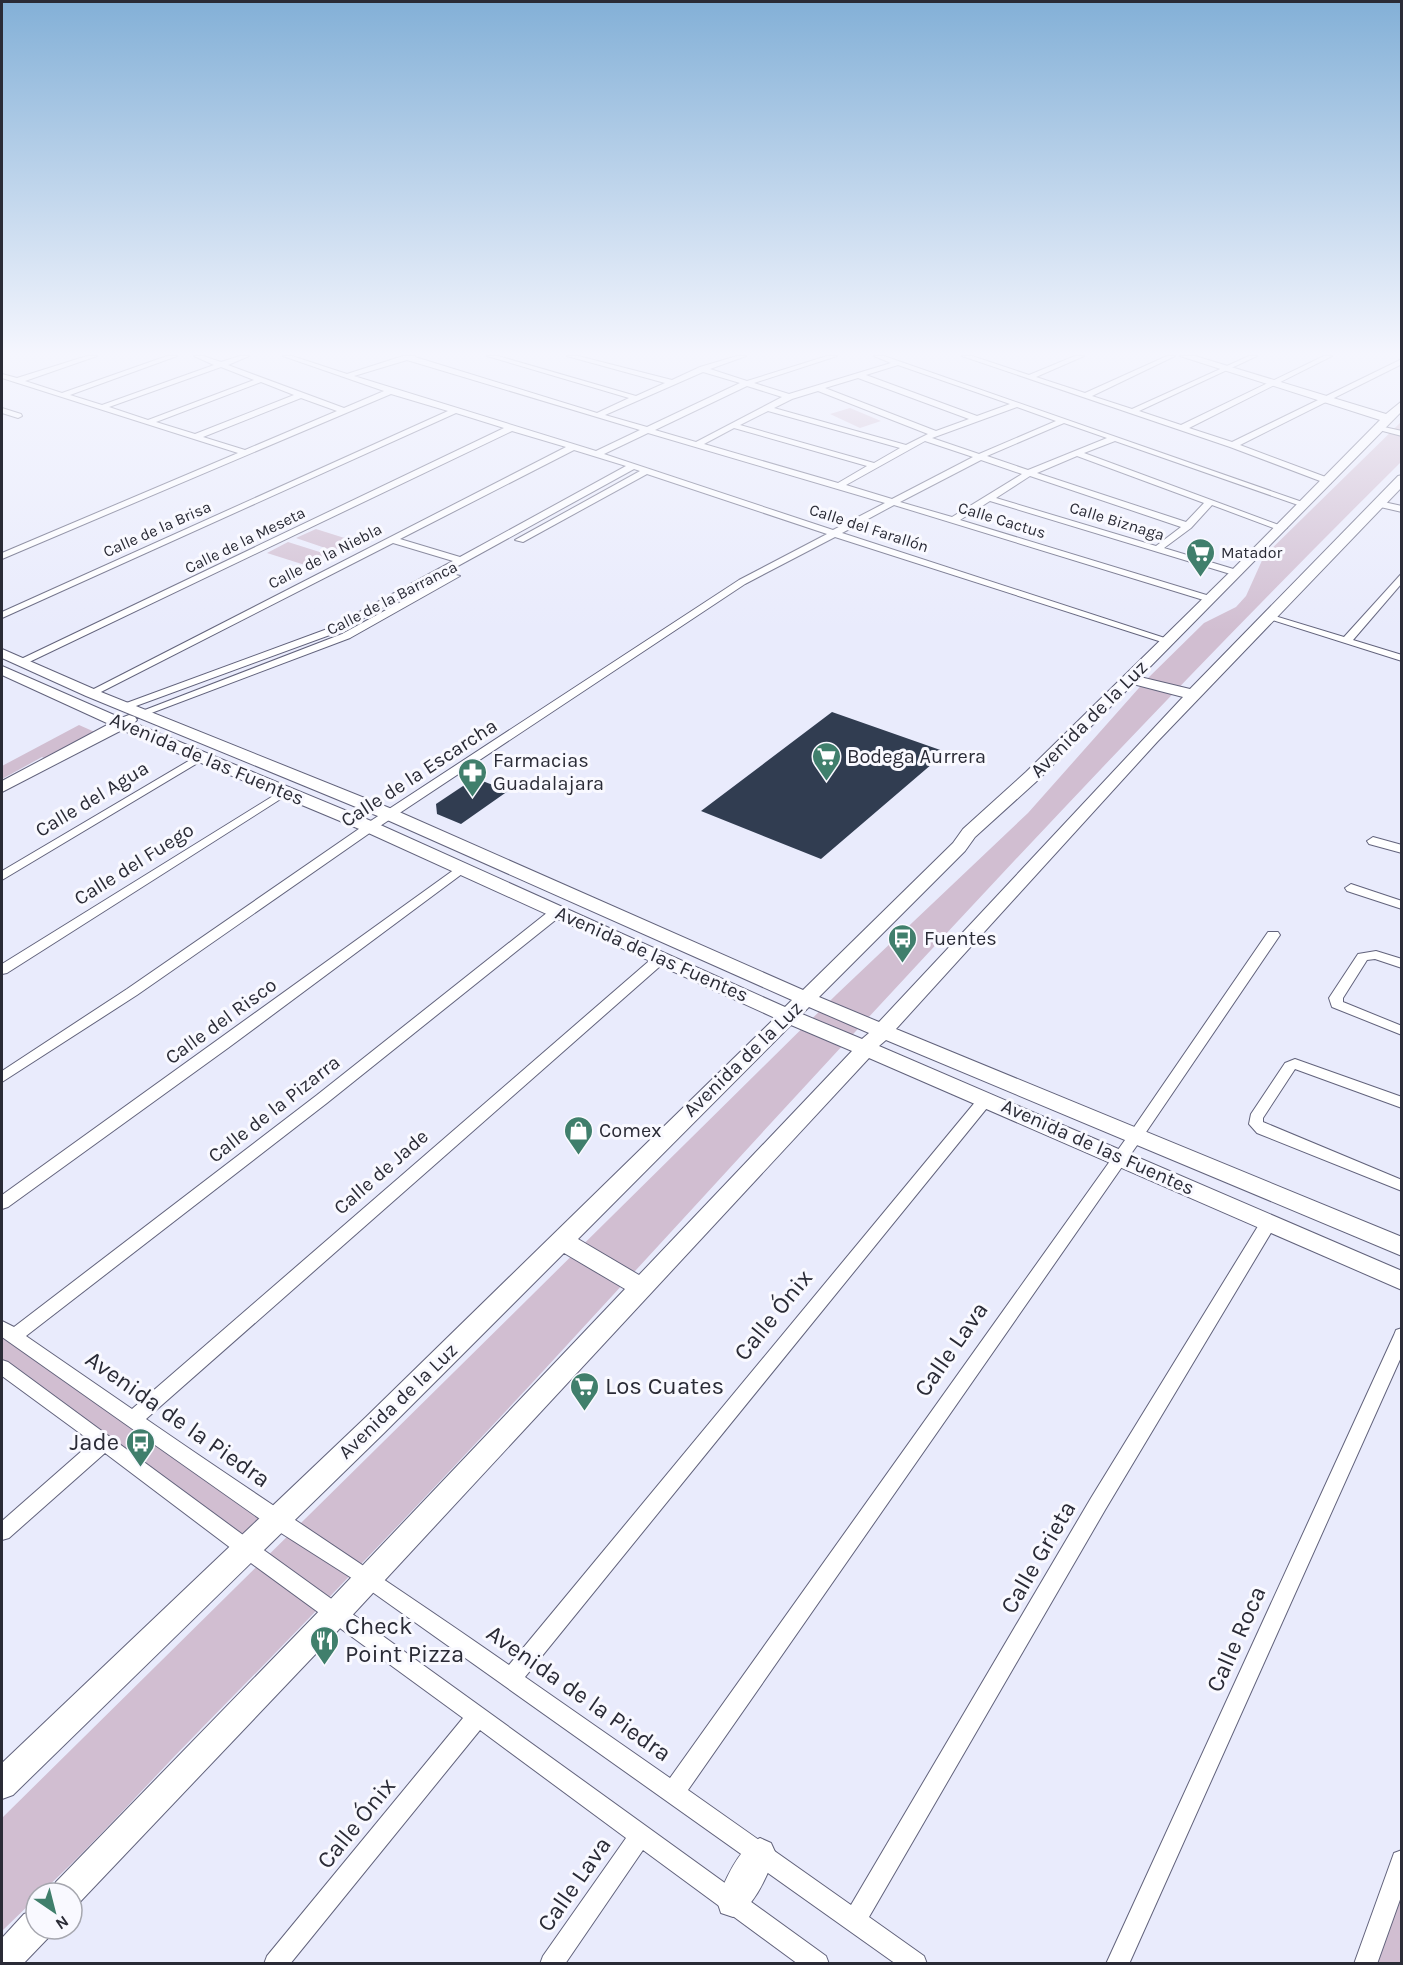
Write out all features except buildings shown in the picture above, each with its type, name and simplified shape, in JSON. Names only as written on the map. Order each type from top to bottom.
[{"type":"main road","name":"Avenida de la Luz","points":[[2,1784],[278,1520],[959,847],[969,833],[1032,776],[1238,573],[1360,448]]},
{"type":"main road","points":[[79,1881],[336,1613],[874,1039],[969,934],[1401,479]]},
{"type":"main road","name":"Avenida de las Fuentes","points":[[2,653],[92,693],[124,715],[202,756],[370,827],[788,1016],[874,1039],[1135,1137],[1401,1247]]},
{"type":"main road","name":"Avenida de las Fuentes","points":[[2,670],[105,717],[124,715]]},
{"type":"main road","points":[[1130,679],[1194,695]]},
{"type":"main road","name":"Avenida de las Fuentes","points":[[142,713],[391,815],[806,998],[874,1039],[986,1098],[1401,1281]]},
{"type":"main road","name":"Calle de la Barranca","points":[[124,715],[142,713]]},
{"type":"main road","points":[[2,787],[124,715]]},
{"type":"main road","points":[[694,974],[726,982],[744,971]]},
{"type":"main road","points":[[561,1240],[640,1287]]},
{"type":"main road","points":[[733,1901],[760,1854]]},
{"type":"main road","points":[[2,1961],[24,1938]]},
{"type":"street","points":[[229,448],[246,453]]},
{"type":"street","points":[[2,556],[258,448]]},
{"type":"street","name":"Calle de la Brisa","points":[[2,615],[374,448]]},
{"type":"street","name":"Calle de la Meseta","points":[[23,662],[470,448]]},
{"type":"street","name":"Calle de la Niebla","points":[[92,693],[572,448]]},
{"type":"street","name":"Calle del Farallón","points":[[575,448],[1169,641]]},
{"type":"street","points":[[597,454],[611,448]]},
{"type":"street","name":"Calle Cactus","points":[[710,448],[1210,599]]},
{"type":"street","points":[[810,448],[875,466]]},
{"type":"street","points":[[839,486],[907,448]]},
{"type":"street","points":[[955,448],[1188,525]]},
{"type":"street","name":"Calle de la Escarcha","points":[[2,1077],[132,992],[370,827],[742,582],[1000,448]]},
{"type":"street","points":[[952,521],[1030,472],[1089,448]]},
{"type":"street","points":[[1143,448],[1304,504]]},
{"type":"street","points":[[1240,448],[1328,481]]},
{"type":"street","points":[[1075,453],[1282,528]]},
{"type":"street","name":"Calle de la Barranca","points":[[124,715],[334,630],[633,466]]},
{"type":"street","name":"Calle de la Barranca","points":[[142,713],[346,636],[645,471]]},
{"type":"street","name":"Calle Biznaga","points":[[988,498],[1238,573]]},
{"type":"street","points":[[1382,501],[1401,503]]},
{"type":"street","points":[[1382,501],[1401,509]]},
{"type":"street","points":[[1157,549],[1188,525],[1209,502]]},
{"type":"street","points":[[391,539],[463,561]]},
{"type":"street","points":[[1346,641],[1401,576]]},
{"type":"street","points":[[1268,617],[1401,658]]},
{"type":"street","name":"Calle del Agua","points":[[2,876],[202,756]]},
{"type":"street","name":"Calle del Fuego","points":[[2,970],[286,791]]},
{"type":"street","points":[[1373,840],[1401,849]]},
{"type":"street","name":"Calle del Risco","points":[[2,1203],[462,868]]},
{"type":"street","points":[[1351,888],[1401,905]]},
{"type":"street","name":"Calle de la Pizarra","points":[[7,1333],[321,1099],[558,911]]},
{"type":"street","name":"Calle Lava","points":[[673,1793],[1135,1137],[1273,935]]},
{"type":"street","points":[[1401,964],[1376,955],[1363,957],[1336,998],[1337,1004],[1346,1009],[1401,1031]]},
{"type":"street","name":"Calle de Jade","points":[[132,1420],[662,958]]},
{"type":"street","points":[[1401,1103],[1295,1064],[1290,1066],[1256,1118],[1256,1124],[1262,1129],[1401,1186]]},
{"type":"street","name":"Calle Ónix","points":[[511,1678],[986,1098]]},
{"type":"street","name":"Calle Grieta","points":[[855,1920],[1098,1504],[1269,1222]]},
{"type":"street","name":"Avenida de la Piedra","points":[[7,1333],[278,1520],[368,1578],[916,1964]]},
{"type":"street","name":"Calle Roca","points":[[1117,1964],[1401,1335]]},
{"type":"street","points":[[2,1367],[247,1549],[818,1964]]},
{"type":"street","points":[[2,1532],[105,1442]]},
{"type":"street","name":"Calle Ónix","points":[[275,1964],[478,1716]]},
{"type":"street","name":"Calle Lava","points":[[551,1964],[641,1835]]},
{"type":"street","points":[[1365,1964],[1401,1861]]},
{"type":"shaded area","points":[[1375,448],[1401,448],[1401,462],[1079,792],[380,1545],[54,1881],[24,1881],[24,1910],[2,1931],[2,1818],[837,994],[1028,813],[1146,680],[1204,623],[1236,607],[1246,596],[1264,556]]},
{"type":"shaded area","points":[[316,529],[354,541],[334,551],[296,538]]},
{"type":"shaded area","points":[[288,542],[326,554],[305,565],[267,553]]},
{"type":"shaded area","points":[[79,725],[97,733],[47,760],[42,757],[2,779],[2,766]]},
{"type":"shaded area","points":[[2,1330],[263,1514],[241,1538],[2,1359]]},
{"type":"shaded area","points":[[1401,1868],[1401,1963],[1368,1963]]},
{"type":"place","name":"Matador","points":[[1200,578]]},
{"type":"place","name":"Bodega Aurrera","points":[[826,782]]},
{"type":"place","name":"Farmacias Guadalajara","points":[[472,798]]},
{"type":"place","name":"Fuentes","points":[[903,964]]},
{"type":"place","name":"Comex","points":[[578,1156]]},
{"type":"place","name":"Los Cuates","points":[[584,1412]]},
{"type":"place","name":"Jade","points":[[140,1468]]},
{"type":"place","name":"Check Point Pizza","points":[[324,1666]]}]
